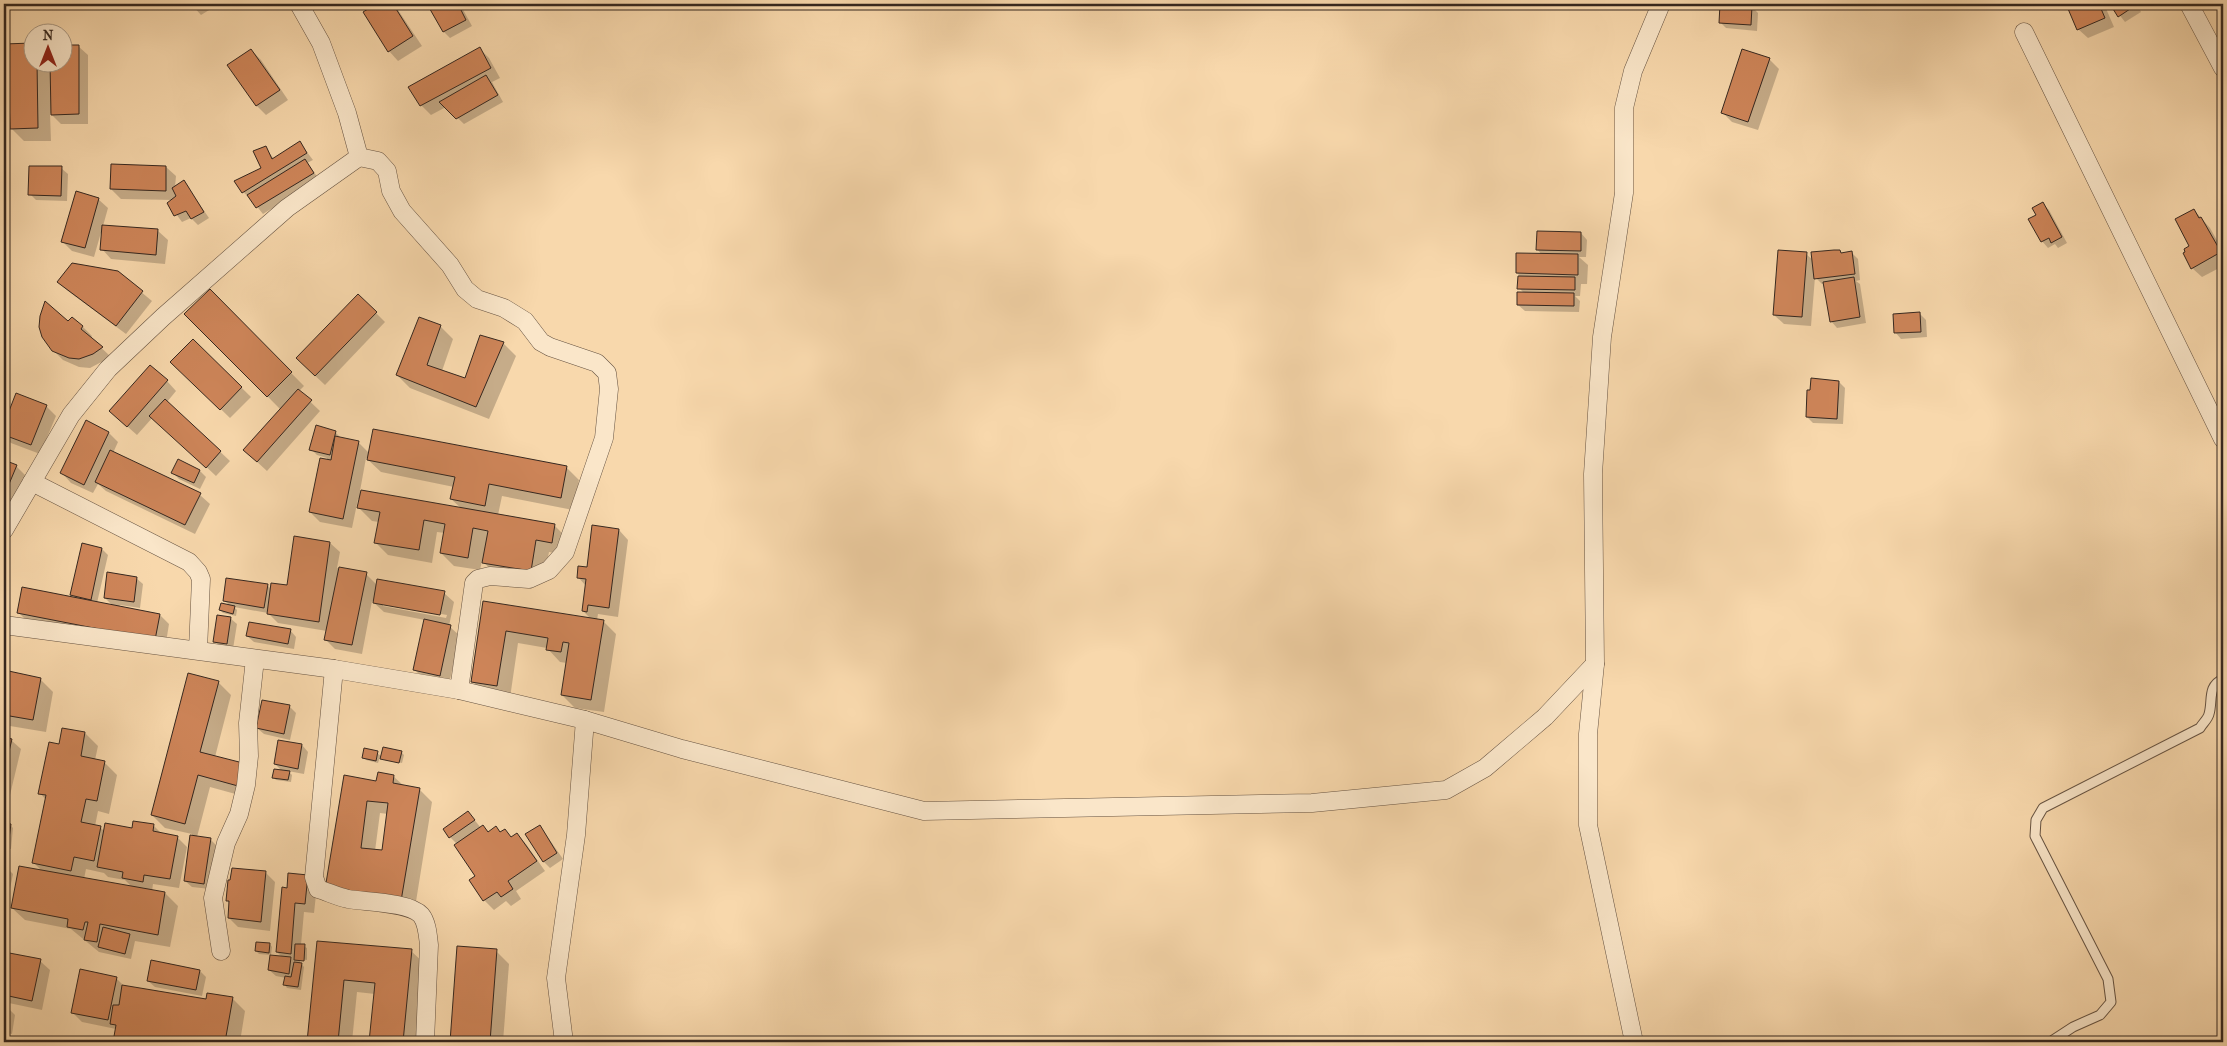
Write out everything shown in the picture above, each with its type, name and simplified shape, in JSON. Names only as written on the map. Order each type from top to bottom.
[{"type":"street","points":[[298,4],[320,43],[347,113],[359,157]]},
{"type":"street","points":[[1634,1042],[1588,825],[1588,734],[1595,664],[1593,474],[1602,337],[1624,193],[1624,108],[1633,72],[1661,4]]},
{"type":"street","points":[[2189,4],[2223,68]]},
{"type":"street","points":[[2024,32],[2223,438]]},
{"type":"street","points":[[4,530],[71,415],[108,369],[163,317],[287,208],[359,157],[378,161],[386,171],[391,191],[402,211],[450,265],[464,289],[477,299],[504,308],[525,321],[541,342],[550,347],[598,363],[607,373],[609,389],[604,438],[565,552],[550,570],[529,579],[490,576],[478,579],[474,584],[459,690]]},
{"type":"street","points":[[32,482],[189,562],[194,567],[201,579],[198,650]]},
{"type":"street","points":[[4,625],[334,669],[459,690],[585,720],[682,749],[924,811],[1312,803],[1446,790],[1486,768],[1545,717],[1595,664]]},
{"type":"street","points":[[221,950],[213,898],[226,843],[239,814],[246,785],[249,756],[248,723],[255,659]]},
{"type":"street","points":[[334,669],[314,878],[318,889],[346,898],[406,907],[420,915],[427,929],[429,945],[425,1042]]},
{"type":"street","points":[[564,1042],[556,978],[576,835],[585,720]]},
{"type":"lane","points":[[2050,1042],[2073,1027],[2100,1016],[2111,1002],[2108,978],[2036,836],[2036,820],[2043,808],[2169,742],[2200,728],[2209,715],[2209,700],[2212,688],[2223,679]]},
{"type":"building","points":[[376,4],[393,4],[413,36],[388,52],[363,12]]},
{"type":"building","points":[[427,4],[458,4],[466,20],[443,32]]},
{"type":"building","points":[[1720,4],[1752,6],[1751,25],[1719,23]]},
{"type":"building","points":[[2066,4],[2099,4],[2105,18],[2077,30]]},
{"type":"building","points":[[2110,4],[2135,4],[2136,5],[2118,17]]},
{"type":"building","points":[[22,43],[22,72],[37,72],[38,128],[10,129],[8,63],[4,63],[4,44]]},
{"type":"building","points":[[72,45],[79,45],[79,114],[51,115],[50,72],[72,72]]},
{"type":"building","points":[[480,47],[491,68],[420,106],[408,87]]},
{"type":"building","points":[[251,49],[280,90],[256,106],[227,65]]},
{"type":"building","points":[[1742,49],[1770,58],[1748,122],[1721,113]]},
{"type":"building","points":[[486,75],[498,95],[456,119],[439,102]]},
{"type":"building","points":[[300,141],[307,153],[242,193],[234,181],[261,168],[253,151],[266,146],[272,159]]},
{"type":"building","points":[[305,159],[314,173],[256,208],[247,195]]},
{"type":"building","points":[[111,164],[166,166],[166,191],[110,189]]},
{"type":"building","points":[[29,166],[62,166],[61,196],[28,195]]},
{"type":"building","points":[[184,180],[204,212],[191,219],[186,211],[174,216],[167,203],[176,196],[172,188]]},
{"type":"building","points":[[76,191],[99,198],[85,248],[61,242]]},
{"type":"building","points":[[2043,202],[2062,237],[2051,243],[2049,238],[2041,242],[2028,219],[2036,215],[2032,208]]},
{"type":"building","points":[[2194,209],[2199,218],[2201,217],[2221,252],[2191,269],[2183,253],[2185,252],[2184,249],[2189,246],[2175,219]]},
{"type":"building","points":[[102,225],[158,229],[156,255],[100,250]]},
{"type":"building","points":[[1537,231],[1581,232],[1581,251],[1536,250]]},
{"type":"building","points":[[1778,250],[1807,252],[1802,317],[1773,315]]},
{"type":"building","points":[[1840,250],[1841,253],[1852,251],[1855,274],[1814,279],[1811,252]]},
{"type":"building","points":[[1516,253],[1578,254],[1578,275],[1516,273]]},
{"type":"building","points":[[72,263],[118,271],[143,291],[116,326],[57,282]]},
{"type":"building","points":[[1518,276],[1575,277],[1575,290],[1517,289]]},
{"type":"building","points":[[1854,277],[1860,317],[1830,322],[1823,282]]},
{"type":"building","points":[[210,289],[292,372],[267,397],[184,314]]},
{"type":"building","points":[[1517,292],[1574,293],[1574,306],[1517,305]]},
{"type":"building","points":[[358,294],[377,312],[315,376],[296,358]]},
{"type":"building","points":[[45,301],[68,321],[72,317],[83,326],[81,329],[103,347],[93,354],[79,359],[69,358],[52,351],[42,337],[39,327]]},
{"type":"building","points":[[1920,312],[1921,332],[1894,333],[1893,314]]},
{"type":"building","points":[[419,317],[441,325],[427,365],[465,378],[480,335],[504,342],[476,407],[396,375]]},
{"type":"building","points":[[193,339],[242,387],[220,410],[170,362]]},
{"type":"building","points":[[150,365],[168,380],[127,427],[109,411]]},
{"type":"building","points":[[1811,378],[1839,381],[1837,419],[1806,417],[1807,390],[1810,390]]},
{"type":"building","points":[[298,389],[312,400],[257,462],[243,450]]},
{"type":"building","points":[[16,393],[47,405],[31,445],[4,435],[4,424]]},
{"type":"building","points":[[165,399],[221,451],[206,468],[149,416]]},
{"type":"building","points":[[86,420],[109,432],[84,485],[60,473]]},
{"type":"building","points":[[316,425],[336,431],[330,455],[309,450]]},
{"type":"building","points":[[373,429],[567,466],[561,498],[489,484],[485,506],[450,499],[455,477],[367,460]]},
{"type":"building","points":[[335,436],[359,441],[343,519],[309,512],[320,458],[331,460]]},
{"type":"building","points":[[110,450],[201,493],[185,525],[95,482]]},
{"type":"building","points":[[178,459],[200,470],[194,483],[171,473]]},
{"type":"building","points":[[4,460],[17,465],[4,496]]},
{"type":"building","points":[[361,490],[555,524],[552,543],[536,540],[531,571],[482,563],[488,531],[473,528],[468,558],[440,553],[445,524],[424,520],[419,550],[374,543],[380,512],[357,508]]},
{"type":"building","points":[[592,525],[619,529],[609,608],[588,605],[587,612],[582,611],[586,579],[577,578],[578,566],[587,567]]},
{"type":"building","points":[[294,536],[330,542],[319,622],[267,614],[271,583],[287,585]]},
{"type":"building","points":[[82,543],[102,548],[91,600],[70,595]]},
{"type":"building","points":[[339,567],[367,572],[352,645],[324,640]]},
{"type":"building","points":[[107,572],[137,577],[134,602],[104,598]]},
{"type":"building","points":[[226,578],[268,584],[264,608],[223,601]]},
{"type":"building","points":[[377,579],[445,591],[440,615],[373,603]]},
{"type":"building","points":[[22,587],[160,614],[155,640],[17,613]]},
{"type":"building","points":[[483,601],[604,620],[591,700],[561,695],[569,643],[563,642],[561,652],[546,650],[548,638],[506,631],[497,686],[471,682]]},
{"type":"building","points":[[221,603],[235,606],[233,614],[219,610]]},
{"type":"building","points":[[217,615],[231,617],[227,644],[213,642]]},
{"type":"building","points":[[424,619],[451,625],[440,676],[413,670]]},
{"type":"building","points":[[249,622],[291,629],[288,644],[246,636]]},
{"type":"building","points":[[4,670],[41,678],[33,720],[4,715]]},
{"type":"building","points":[[188,673],[219,681],[200,752],[243,763],[238,786],[198,775],[185,824],[151,815]]},
{"type":"building","points":[[262,700],[290,705],[284,734],[256,728]]},
{"type":"building","points":[[62,728],[85,732],[81,756],[105,761],[97,801],[86,799],[81,822],[101,826],[94,861],[74,857],[71,871],[32,863],[46,795],[38,794],[49,742],[59,744]]},
{"type":"building","points":[[4,737],[12,739],[4,772]]},
{"type":"building","points":[[278,740],[302,744],[298,769],[274,764]]},
{"type":"building","points":[[383,747],[402,751],[399,763],[380,759]]},
{"type":"building","points":[[364,748],[378,751],[376,761],[362,758]]},
{"type":"building","points":[[274,769],[290,771],[288,780],[272,778]]},
{"type":"building","points":[[378,772],[394,775],[393,783],[420,788],[401,901],[325,889],[344,775],[376,781]],"holes":[[[367,801],[388,803],[382,850],[361,848]]]},
{"type":"building","points":[[468,811],[475,820],[449,838],[443,829]]},
{"type":"building","points":[[133,821],[154,824],[153,831],[178,836],[170,879],[144,875],[143,882],[122,878],[123,872],[97,867],[105,823],[132,828]]},
{"type":"building","points":[[4,823],[11,824],[8,846],[4,846]]},
{"type":"building","points":[[483,825],[488,832],[496,826],[500,832],[505,829],[511,837],[517,833],[537,861],[508,881],[513,889],[501,897],[497,892],[483,901],[469,880],[475,876],[454,845]]},
{"type":"building","points":[[540,825],[557,853],[543,862],[525,834]]},
{"type":"building","points":[[190,835],[211,838],[204,884],[184,881]]},
{"type":"building","points":[[19,866],[165,892],[158,935],[100,924],[97,942],[84,940],[88,922],[85,922],[83,930],[67,927],[68,919],[11,908]]},
{"type":"building","points":[[232,868],[266,871],[261,922],[228,918],[229,901],[226,901],[228,880],[230,880]]},
{"type":"building","points":[[288,873],[308,875],[305,904],[295,903],[291,954],[276,952],[282,887],[287,888]]},
{"type":"building","points":[[103,927],[130,934],[125,954],[98,947]]},
{"type":"building","points":[[317,941],[412,949],[403,1042],[369,1042],[375,983],[344,980],[338,1042],[307,1042]]},
{"type":"building","points":[[256,942],[270,943],[269,953],[255,951]]},
{"type":"building","points":[[295,944],[305,944],[304,961],[294,960]]},
{"type":"building","points":[[457,946],[497,949],[490,1042],[450,1042]]},
{"type":"building","points":[[4,952],[41,959],[32,1001],[4,995]]},
{"type":"building","points":[[270,955],[291,957],[289,974],[268,970]]},
{"type":"building","points":[[151,960],[200,970],[196,990],[147,981]]},
{"type":"building","points":[[294,962],[302,963],[298,987],[283,985],[285,976],[291,977]]},
{"type":"building","points":[[80,969],[117,977],[108,1020],[71,1013]]},
{"type":"building","points":[[122,985],[206,999],[207,993],[233,997],[225,1042],[113,1042],[116,1025],[110,1024],[113,1005],[119,1005]]},
{"type":"building","points":[[4,1007],[9,1008],[6,1028],[4,1028]]}]
